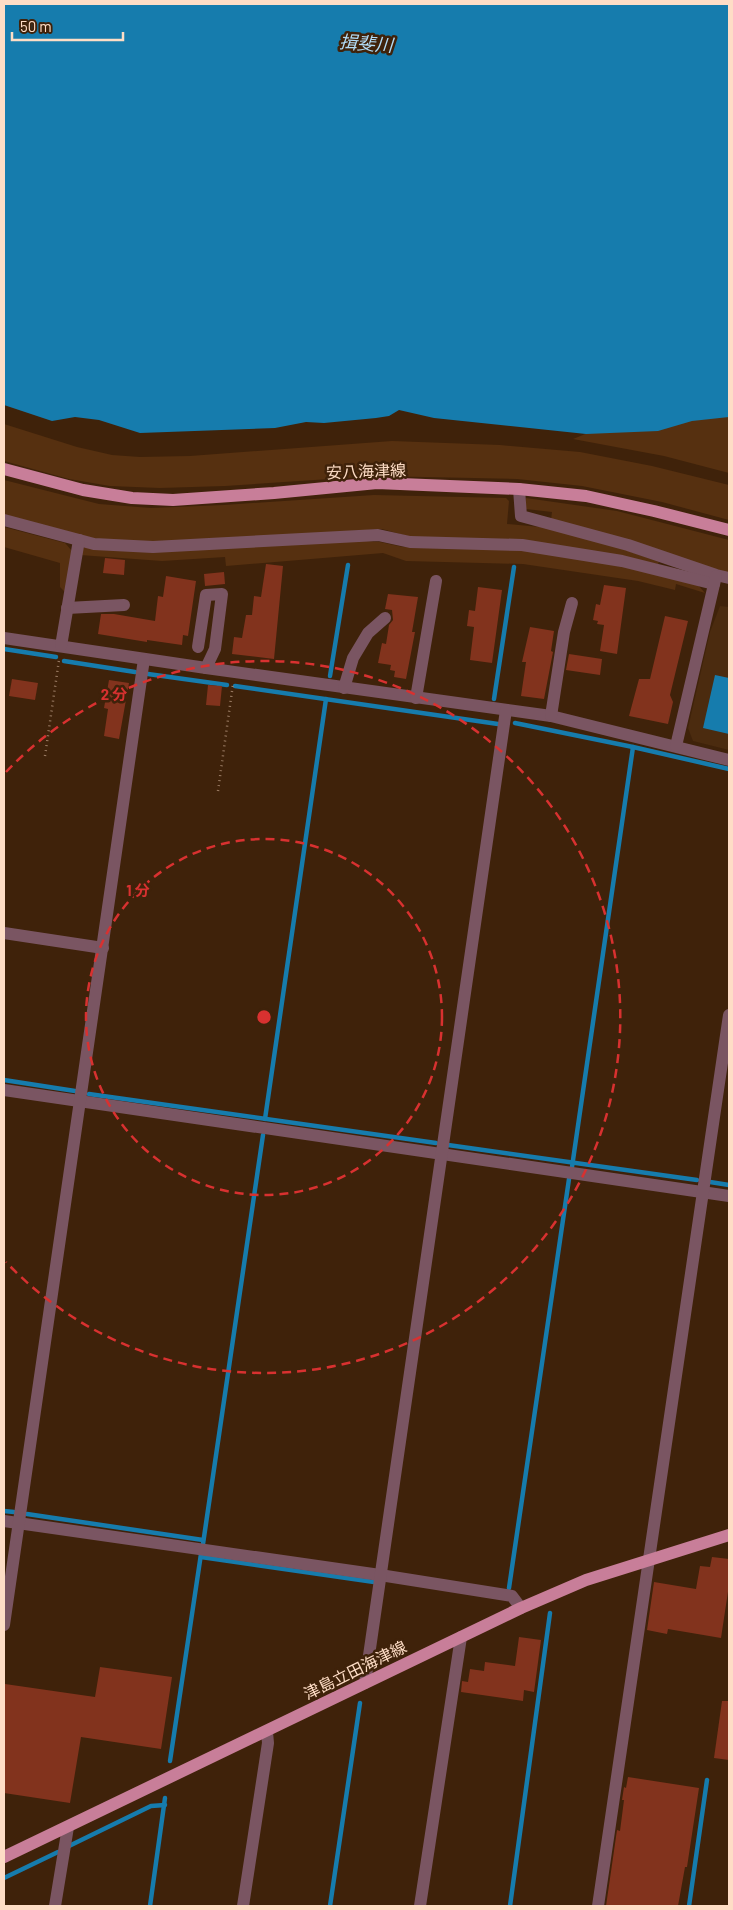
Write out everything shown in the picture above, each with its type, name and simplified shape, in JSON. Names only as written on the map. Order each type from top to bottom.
[{"type":"main road","name":"安八海津線","points":[[4,469],[83,490],[132,498],[173,500],[377,483],[519,489],[586,496],[654,510],[729,530]]},
{"type":"main road","name":"津島立田海津線","points":[[4,1857],[267,1732],[521,1608],[586,1580],[729,1535]]},
{"type":"street","points":[[519,489],[522,516],[628,545],[715,580]]},
{"type":"street","points":[[4,520],[94,544],[153,547],[378,535],[410,542],[522,546],[622,561],[715,580],[729,578]]},
{"type":"street","points":[[61,646],[79,540]]},
{"type":"street","points":[[676,746],[715,580]]},
{"type":"street","points":[[416,698],[436,581]]},
{"type":"street","points":[[198,648],[206,595],[222,594],[215,649],[206,668]]},
{"type":"street","points":[[551,716],[564,632],[572,603]]},
{"type":"street","points":[[67,608],[124,605]]},
{"type":"street","points":[[344,688],[353,658],[368,633],[385,618]]},
{"type":"street","points":[[4,638],[344,688],[551,716],[729,760]]},
{"type":"street","points":[[4,1625],[144,659]]},
{"type":"street","points":[[365,1683],[506,710]]},
{"type":"street","points":[[4,933],[103,948]]},
{"type":"street","points":[[598,1906],[729,1015]]},
{"type":"street","points":[[4,1090],[729,1196]]},
{"type":"street","points":[[4,1521],[512,1596],[521,1608]]},
{"type":"street","points":[[420,1906],[461,1637]]},
{"type":"street","points":[[243,1906],[268,1743],[267,1732]]},
{"type":"street","points":[[55,1906],[68,1827]]},
{"type":"path","points":[[45,756],[61,646]]},
{"type":"path","points":[[218,791],[234,672]]},
{"type":"shaded area","points":[[729,360],[729,473],[664,456],[573,439],[627,417]]},
{"type":"shaded area","points":[[4,424],[77,447],[112,455],[140,457],[190,456],[392,441],[500,445],[580,452],[652,466],[729,485],[729,520],[662,502],[582,486],[517,479],[375,476],[225,486],[160,488],[110,486],[69,479],[4,461]]},
{"type":"shaded area","points":[[4,480],[99,504],[151,508],[374,495],[506,498],[509,501],[507,524],[551,528],[620,548],[659,562],[658,564],[411,537],[382,529],[156,544],[101,540],[4,517]]},
{"type":"shaded area","points":[[526,498],[617,511],[729,540],[729,574],[551,520],[552,512],[526,509]]},
{"type":"shaded area","points":[[4,527],[65,543],[72,551],[65,592],[60,587],[60,563],[4,547]]},
{"type":"shaded area","points":[[351,540],[380,542],[403,547],[521,550],[620,565],[698,585],[705,593],[676,584],[675,590],[638,581],[523,564],[406,561],[383,553],[226,566],[225,557],[162,561],[80,555],[84,547]]},
{"type":"shaded area","points":[[720,606],[729,607],[729,750],[693,741],[688,728],[710,632]]},
{"type":"water","name":"揖斐川","points":[[4,4],[729,4],[729,417],[692,421],[658,431],[586,434],[434,418],[399,410],[389,416],[376,418],[324,423],[306,422],[275,428],[140,433],[99,420],[75,417],[52,421],[4,405]]},
{"type":"water","points":[[715,675],[729,678],[729,734],[703,728]]},
{"type":"building","points":[[105,558],[125,560],[124,575],[103,573]]},
{"type":"building","points":[[266,564],[283,566],[274,659],[232,654],[234,637],[242,638],[246,615],[252,615],[254,596],[261,597]]},
{"type":"building","points":[[224,572],[225,584],[205,586],[204,574]]},
{"type":"building","points":[[166,576],[196,581],[188,636],[183,635],[182,645],[147,640],[147,642],[98,634],[101,614],[114,614],[155,621],[158,596],[163,597]]},
{"type":"building","points":[[604,585],[626,588],[617,654],[600,651],[604,625],[597,624],[598,621],[593,620],[596,604],[600,605]]},
{"type":"building","points":[[478,587],[502,590],[492,663],[470,660],[474,627],[467,626],[469,610],[475,611]]},
{"type":"building","points":[[388,594],[418,597],[412,632],[415,632],[406,679],[394,677],[395,671],[390,670],[391,665],[378,663],[382,643],[386,644],[389,625],[393,620],[392,610],[385,609]]},
{"type":"building","points":[[665,616],[688,621],[670,695],[673,702],[668,724],[629,716],[639,679],[650,679]]},
{"type":"building","points":[[530,627],[554,631],[551,651],[553,652],[544,699],[521,696],[526,662],[522,662]]},
{"type":"building","points":[[569,654],[602,659],[600,675],[566,670]]},
{"type":"building","points":[[12,679],[38,683],[35,700],[9,696]]},
{"type":"building","points":[[109,680],[129,683],[119,739],[104,736],[108,709],[104,708]]},
{"type":"building","points":[[208,685],[222,686],[220,706],[206,705]]},
{"type":"building","points":[[712,1557],[729,1559],[729,1585],[721,1638],[668,1629],[667,1634],[647,1630],[654,1582],[696,1589],[700,1566],[710,1567]]},
{"type":"building","points":[[519,1637],[541,1640],[534,1692],[524,1690],[523,1701],[461,1692],[462,1681],[468,1682],[470,1669],[484,1671],[485,1662],[515,1666]]},
{"type":"building","points":[[100,1667],[172,1677],[161,1749],[81,1737],[70,1803],[4,1793],[5,1684],[95,1697]]},
{"type":"building","points":[[722,1701],[729,1701],[729,1760],[714,1758]]},
{"type":"building","points":[[628,1777],[699,1788],[687,1867],[685,1867],[678,1906],[606,1906],[617,1830],[620,1831],[624,1787],[626,1788]]},
{"type":"waterway","points":[[330,676],[348,565]]},
{"type":"waterway","points":[[494,699],[514,567]]},
{"type":"waterway","points":[[4,649],[56,657]]},
{"type":"waterway","points":[[64,661],[135,672]]},
{"type":"waterway","points":[[148,674],[227,685]]},
{"type":"waterway","points":[[235,686],[498,724]]},
{"type":"waterway","points":[[265,1119],[326,699]]},
{"type":"waterway","points":[[515,723],[729,769]]},
{"type":"waterway","points":[[572,1167],[633,747]]},
{"type":"waterway","points":[[4,1080],[75,1091]]},
{"type":"waterway","points":[[89,1094],[436,1143]]},
{"type":"waterway","points":[[203,1544],[263,1135]]},
{"type":"waterway","points":[[448,1145],[697,1180]]},
{"type":"waterway","points":[[509,1588],[569,1179]]},
{"type":"waterway","points":[[710,1182],[729,1185]]},
{"type":"waterway","points":[[4,1511],[14,1512]]},
{"type":"waterway","points":[[27,1514],[203,1540]]},
{"type":"waterway","points":[[170,1761],[201,1554]]},
{"type":"waterway","points":[[201,1557],[374,1582]]},
{"type":"waterway","points":[[510,1906],[550,1613]]},
{"type":"waterway","points":[[330,1906],[360,1703]]},
{"type":"waterway","points":[[689,1906],[707,1780]]},
{"type":"waterway","points":[[150,1906],[165,1798]]},
{"type":"waterway","points":[[69,1846],[151,1806],[165,1805]]},
{"type":"waterway","points":[[4,1878],[58,1852]]}]
